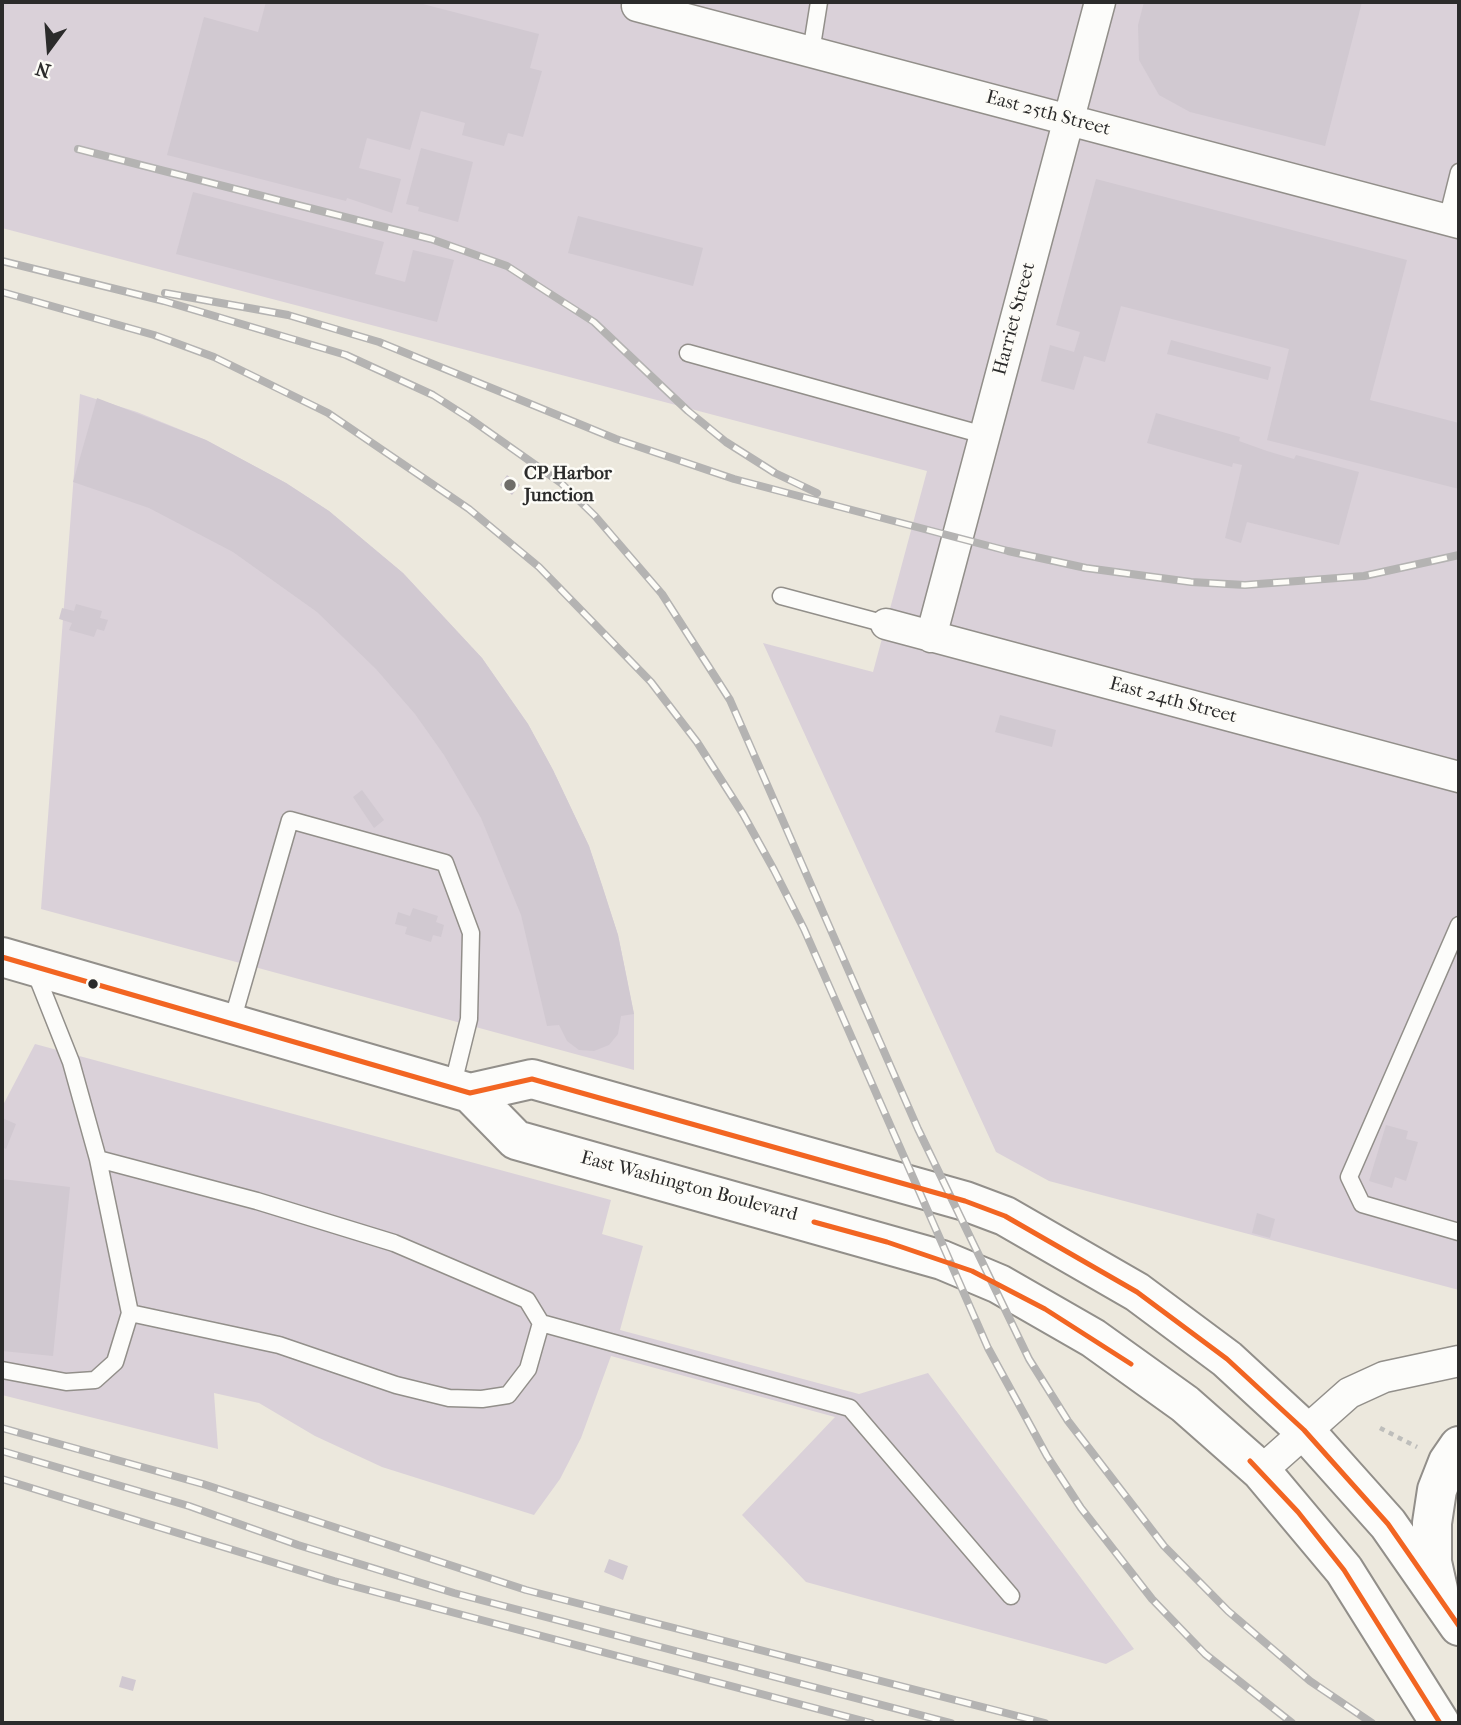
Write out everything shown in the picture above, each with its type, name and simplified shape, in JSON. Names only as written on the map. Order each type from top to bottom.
[{"type":"main road","name":"East Washington Boulevard","points":[[17,962],[461,1090],[532,1079],[965,1200],[1005,1216],[1087,1261],[1183,1324],[1227,1359],[1304,1430],[1388,1524],[1459,1626]]},
{"type":"main road","name":"East Washington Boulevard","points":[[461,1090],[516,1140],[887,1242],[972,1271],[1045,1309],[1140,1370],[1185,1404],[1261,1471],[1344,1570],[1440,1723]]},
{"type":"main road","points":[[1439,1595],[1432,1562],[1432,1523],[1437,1490],[1448,1462],[1444,1449]]},
{"type":"street","name":"Harriet Street","points":[[931,636],[1100,2]]},
{"type":"street","name":"East 25th Street","points":[[628,4],[1453,221]]},
{"type":"street","name":"East 24th Street","points":[[886,624],[1459,777]]},
{"type":"street","points":[[1261,1471],[1304,1430],[1349,1393],[1384,1377],[1459,1361]]},
{"type":"lane","points":[[811,52],[819,2]]},
{"type":"lane","points":[[1453,221],[1459,173]]},
{"type":"lane","points":[[688,353],[984,435]]},
{"type":"lane","points":[[781,596],[886,624]]},
{"type":"lane","points":[[231,1025],[290,820],[445,863],[471,933],[469,1019],[461,1090]]},
{"type":"lane","points":[[1459,925],[1349,1177],[1362,1204],[1459,1232]]},
{"type":"lane","points":[[2,1370],[66,1382],[95,1380],[115,1362],[130,1313],[98,1158],[71,1062],[17,962]]},
{"type":"lane","points":[[98,1158],[257,1201],[394,1243],[527,1300],[541,1324],[850,1408],[1011,1595]]},
{"type":"lane","points":[[130,1313],[279,1345],[396,1385],[460,1398],[508,1395],[528,1369],[541,1324]]},
{"type":"path","points":[[1380,1428],[1444,1449]]},
{"type":"shaded area","points":[[3,2],[1459,2],[1459,1290],[1049,1181],[996,1152],[763,643],[873,672],[927,471],[2,228]]},
{"type":"shaded area","points":[[80,394],[137,412],[206,440],[286,483],[329,511],[403,573],[482,658],[528,724],[589,846],[618,935],[625,969],[634,1014],[634,1070],[41,909]]},
{"type":"shaded area","points":[[35,1044],[611,1200],[602,1234],[643,1246],[620,1330],[859,1394],[928,1373],[1134,1649],[1106,1664],[806,1582],[742,1515],[835,1417],[611,1356],[581,1438],[560,1479],[534,1515],[382,1467],[315,1436],[259,1403],[214,1393],[218,1449],[2,1395],[2,1107]]},
{"type":"building","points":[[266,2],[415,2],[539,34],[530,68],[542,71],[523,137],[508,133],[504,146],[462,135],[465,123],[421,111],[410,150],[367,138],[359,168],[401,179],[392,213],[347,198],[346,201],[167,155],[204,17],[258,32]]},
{"type":"building","points":[[1144,2],[1362,2],[1325,146],[1190,112],[1159,95],[1139,60],[1138,25]]},
{"type":"building","points":[[421,148],[473,162],[458,222],[418,211],[419,207],[406,204]]},
{"type":"building","points":[[1096,179],[1407,260],[1370,400],[1459,423],[1459,489],[1267,440],[1289,349],[1121,306],[1105,362],[1084,356],[1074,390],[1041,381],[1050,345],[1074,352],[1080,332],[1056,325]]},
{"type":"building","points":[[193,192],[384,242],[375,274],[405,282],[413,250],[454,260],[437,322],[176,254]]},
{"type":"building","points":[[578,216],[703,248],[693,286],[568,253]]},
{"type":"building","points":[[1171,340],[1271,367],[1268,380],[1167,354]]},
{"type":"building","points":[[97,398],[206,440],[286,483],[329,511],[403,573],[482,658],[528,724],[553,770],[589,846],[602,885],[618,935],[634,1014],[621,1016],[618,1034],[609,1045],[594,1051],[579,1050],[567,1041],[559,1025],[547,1026],[521,915],[481,818],[444,755],[415,714],[376,669],[317,612],[233,552],[149,508],[73,482]]},
{"type":"building","points":[[1156,413],[1240,437],[1239,441],[1294,459],[1296,455],[1359,472],[1339,545],[1247,522],[1241,543],[1225,538],[1242,465],[1233,463],[1232,467],[1147,443]]},
{"type":"building","name":"CP Harbor Junction","points":[[507,475],[520,485],[512,495],[500,485]]},
{"type":"building","points":[[76,604],[102,611],[100,618],[108,620],[104,631],[97,629],[94,637],[69,630],[72,623],[59,619],[62,608],[74,611]]},
{"type":"building","points":[[1000,715],[1056,730],[1052,747],[995,732]]},
{"type":"building","points":[[362,790],[384,820],[374,828],[353,797]]},
{"type":"building","points":[[413,908],[438,916],[436,922],[444,925],[441,937],[433,935],[431,942],[405,934],[407,927],[395,924],[398,912],[410,916]]},
{"type":"building","points":[[2,1118],[16,1124],[6,1149],[2,1147]]},
{"type":"building","points":[[1386,1125],[1408,1131],[1406,1139],[1418,1142],[1406,1181],[1395,1177],[1392,1188],[1369,1181]]},
{"type":"building","points":[[2,1179],[70,1187],[53,1356],[2,1351]]},
{"type":"building","points":[[1257,1213],[1275,1219],[1270,1238],[1252,1233]]},
{"type":"building","points":[[609,1559],[628,1566],[623,1580],[604,1572]]},
{"type":"building","points":[[122,1676],[136,1680],[133,1691],[119,1687]]},
{"type":"railway","points":[[78,149],[431,239],[507,266],[594,322],[688,411],[726,442],[775,473],[817,493]]},
{"type":"railway","points":[[2,261],[164,301],[346,355],[433,395],[469,418],[561,483],[595,516],[662,594],[730,700],[918,1129],[1029,1359],[1068,1421],[1164,1546],[1228,1611],[1310,1681],[1372,1723]]},
{"type":"railway","points":[[2,292],[154,335],[214,357],[328,413],[469,509],[539,567],[651,682],[697,742],[743,814],[774,870],[804,929],[988,1348],[1047,1456],[1081,1508],[1152,1599],[1205,1654],[1292,1723]]},
{"type":"railway","points":[[165,293],[288,315],[379,342],[616,439],[734,479],[1008,551],[1086,568],[1191,582],[1245,585],[1364,576],[1459,555]]},
{"type":"railway","points":[[2,1428],[203,1484],[526,1590],[1045,1723]]},
{"type":"railway","points":[[2,1451],[189,1506],[298,1545],[454,1593],[951,1723]]},
{"type":"railway","points":[[2,1479],[334,1581],[871,1723]]},
{"type":"transit line","points":[[2,957],[470,1093],[532,1079],[965,1201],[1005,1216],[1137,1292],[1227,1359],[1304,1430],[1388,1524],[1459,1626]]},
{"type":"transit line","points":[[814,1222],[887,1242],[972,1271],[1045,1309],[1131,1364]]},
{"type":"transit line","points":[[1250,1461],[1298,1512],[1344,1570],[1440,1723]]},
{"type":"place","name":"CP Harbor Junction","points":[[510,485]]}]
